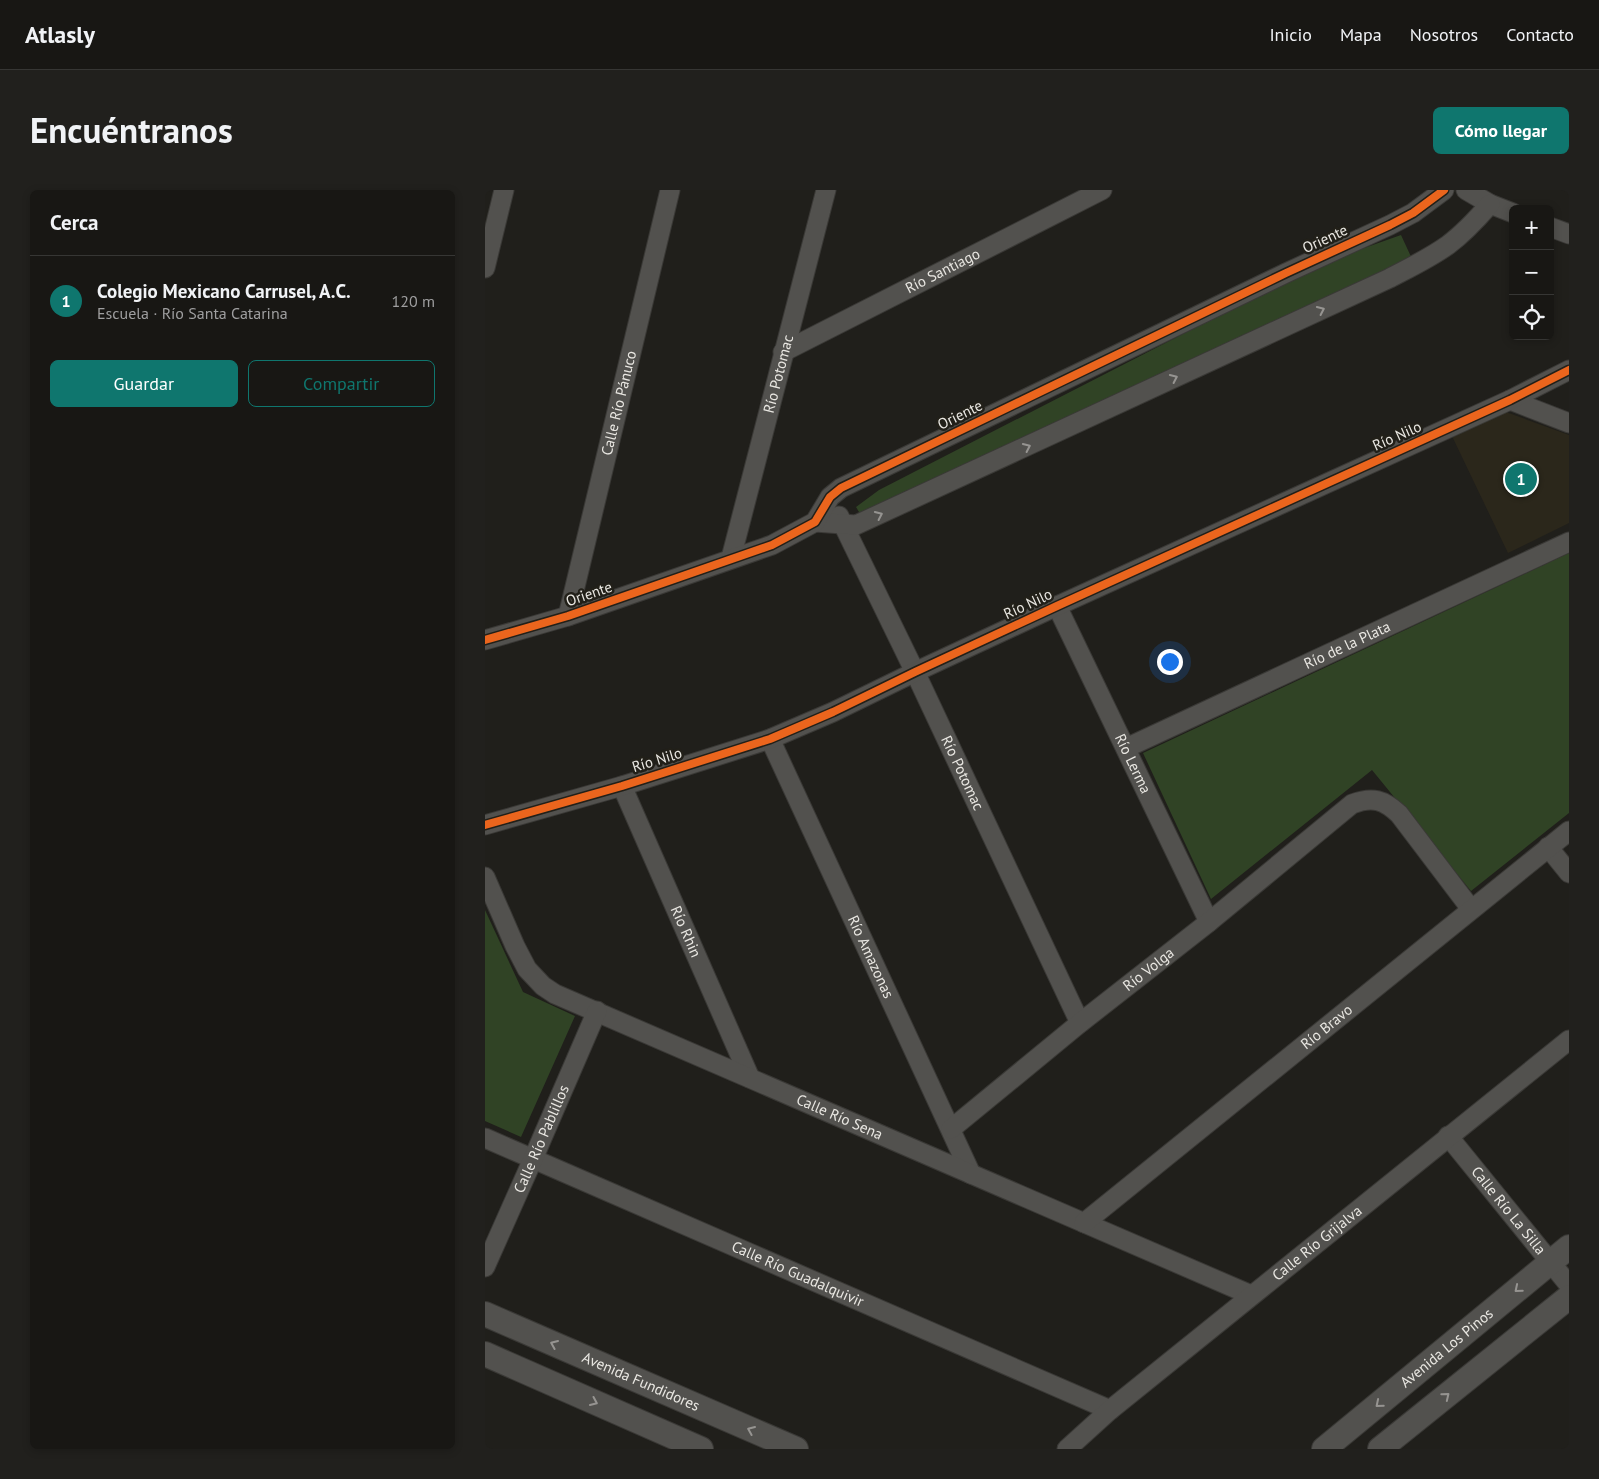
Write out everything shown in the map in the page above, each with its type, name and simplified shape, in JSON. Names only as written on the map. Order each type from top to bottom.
[{"type":"street","points":[[485,268],[504,190]]},
{"type":"street","name":"Calle Río Pánuco","points":[[568,616],[669,190]]},
{"type":"street","name":"Río Potomac","points":[[731,558],[826,190]]},
{"type":"street","name":"Río Santiago","points":[[783,352],[1102,190]]},
{"type":"street","name":"Oriente","points":[[485,640],[568,616],[772,545],[815,522],[830,497],[841,488],[1286,273],[1390,226],[1413,213],[1443,190]]},
{"type":"street","points":[[1466,190],[1490,204],[1509,211]]},
{"type":"street","points":[[815,522],[856,525],[1390,278],[1423,261],[1447,245],[1468,228],[1490,204]]},
{"type":"street","points":[[1554,228],[1569,234]]},
{"type":"street","name":"Río Nilo","points":[[485,825],[622,786],[770,739],[833,712],[1057,606],[1510,400],[1569,370]]},
{"type":"street","points":[[1510,400],[1569,423]]},
{"type":"street","name":"Río Potomac","points":[[830,497],[915,672],[1080,1023]]},
{"type":"street","name":"Río de la Plata","points":[[1126,748],[1569,542]]},
{"type":"street","name":"Río Lerma","points":[[1057,606],[1209,922]]},
{"type":"street","name":"Río Amazonas","points":[[770,739],[971,1174]]},
{"type":"street","name":"Río Rhin","points":[[622,786],[750,1078]]},
{"type":"street","name":"Río Volga","points":[[951,1129],[1080,1023],[1209,922],[1345,809],[1361,800],[1383,802],[1399,814],[1471,909]]},
{"type":"street","name":"Río Bravo","points":[[1084,1223],[1569,831]]},
{"type":"street","points":[[1548,847],[1569,873]]},
{"type":"street","name":"Calle Río Sena","points":[[485,877],[527,969],[534,978],[555,994],[1251,1295]]},
{"type":"street","name":"Calle Río Pablillos","points":[[485,1267],[597,1011]]},
{"type":"street","name":"Calle Río Grijalva","points":[[1067,1449],[1110,1410],[1251,1295],[1569,1040]]},
{"type":"street","name":"Calle Río La Silla","points":[[1448,1136],[1569,1285]]},
{"type":"street","name":"Calle Río Guadalquivir","points":[[485,1138],[1110,1410]]},
{"type":"street","name":"Avenida Los Pinos","points":[[1324,1449],[1569,1247]]},
{"type":"street","points":[[1381,1449],[1569,1297]]},
{"type":"street","name":"Avenida Fundidores","points":[[485,1314],[796,1449]]},
{"type":"street","points":[[485,1354],[701,1449]]},
{"type":"shaded area","points":[[1503,411],[1569,435],[1569,523],[1508,553],[1451,434]]},
{"type":"green space","points":[[1401,235],[1413,261],[862,517],[856,507],[879,490],[1319,264]]},
{"type":"green space","points":[[1569,553],[1569,813],[1471,891],[1372,770],[1211,899],[1143,753]]},
{"type":"green space","points":[[485,910],[523,992],[575,1016],[521,1137],[485,1121]]},
{"type":"cycle path","points":[[485,640],[568,616],[772,545],[815,522],[830,497],[841,488],[1286,273],[1390,225],[1413,213],[1444,190]]},
{"type":"cycle path","points":[[485,825],[622,786],[770,739],[833,712],[1057,606],[1510,400],[1569,370]]},
{"type":"place","name":"Colegio Mexicano Carrusel, A.C.","points":[[1521,479]]}]
